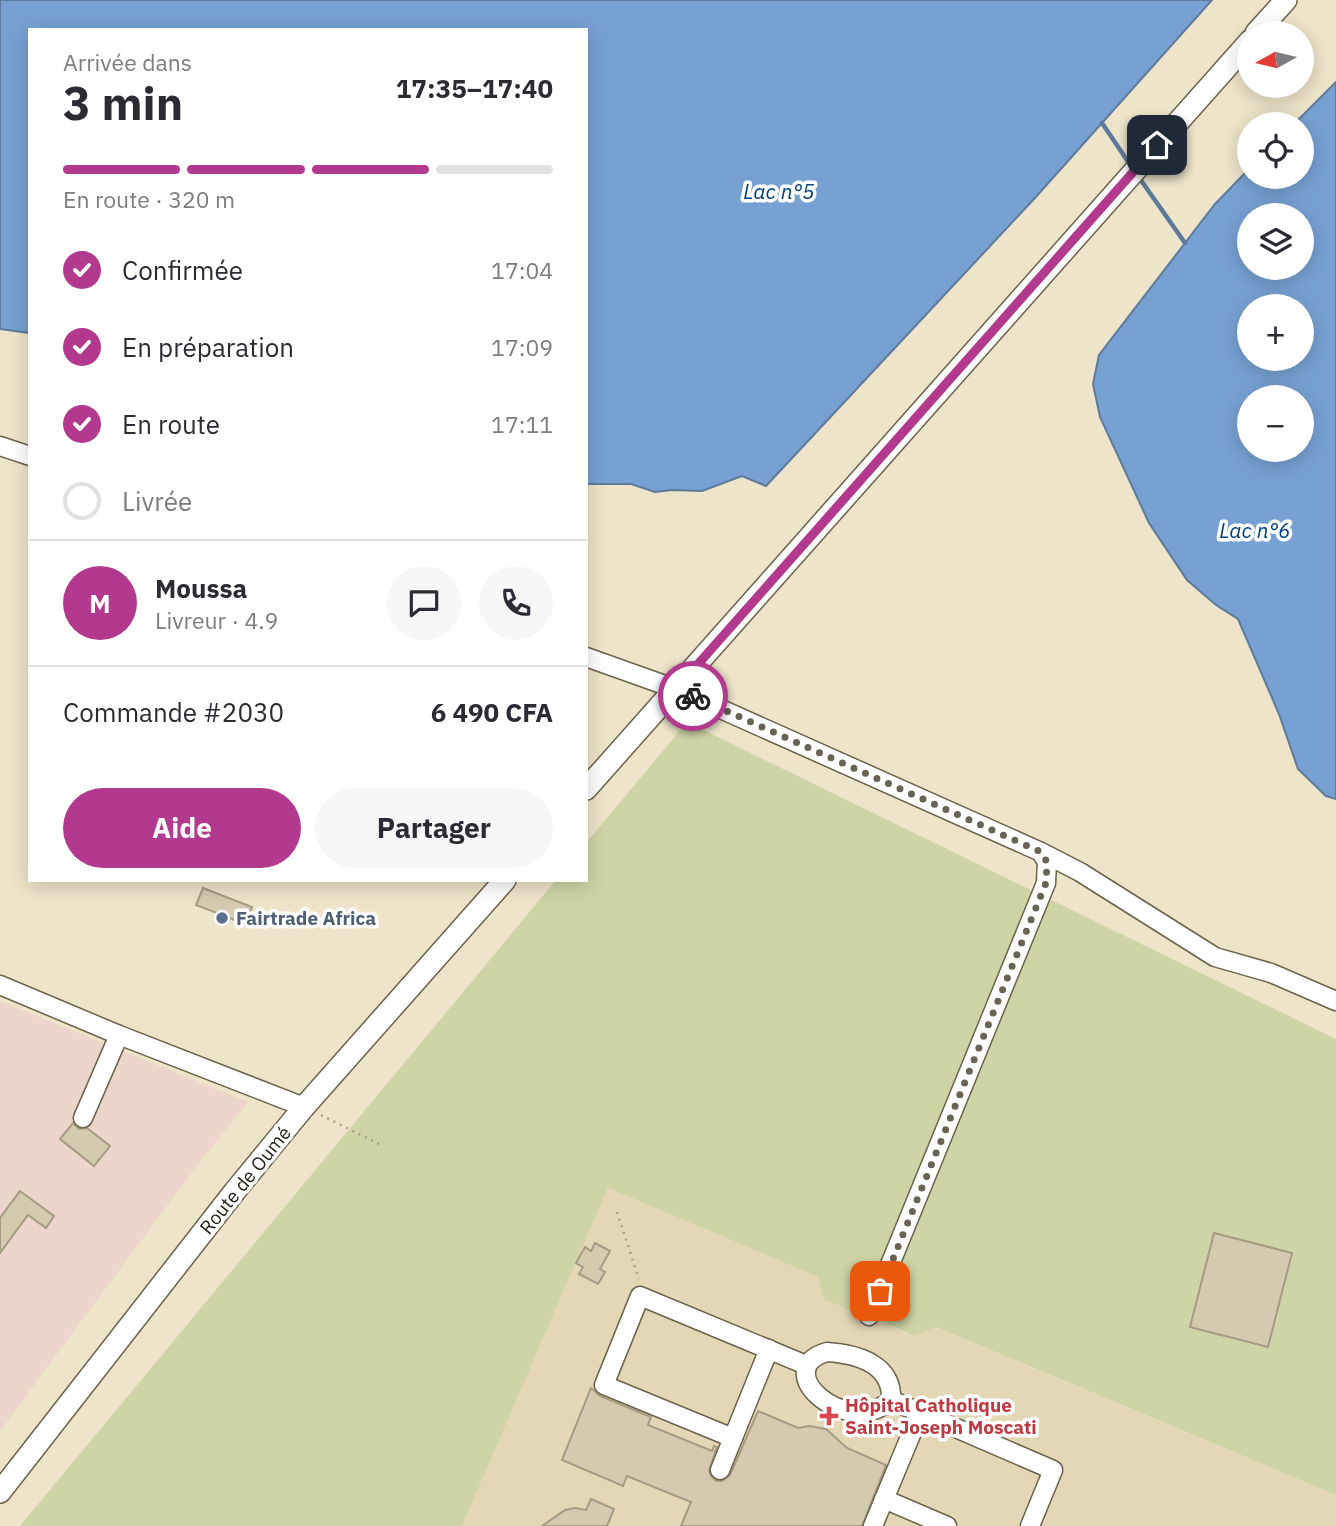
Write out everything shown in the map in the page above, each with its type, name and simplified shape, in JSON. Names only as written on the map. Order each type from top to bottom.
[{"type":"main road","points":[[1267,21],[1286,0]]},
{"type":"main road","points":[[588,787],[1237,56]]},
{"type":"main road","name":"Route de Oumé","points":[[0,1492],[304,1107],[503,882]]},
{"type":"street","points":[[0,446],[28,455]]},
{"type":"street","points":[[588,658],[676,689],[1041,852],[1080,872],[1215,957],[1271,973],[1336,1001]]},
{"type":"street","points":[[869,1316],[1046,883],[1047,862],[1041,852]]},
{"type":"street","points":[[0,985],[304,1107]]},
{"type":"street","points":[[83,1118],[119,1035]]},
{"type":"street","points":[[733,1438],[604,1385],[640,1296],[806,1365]]},
{"type":"street","points":[[720,1470],[769,1349]]},
{"type":"street","points":[[827,1352],[856,1355],[883,1374],[892,1388],[891,1400],[881,1409],[867,1412],[836,1408],[812,1390],[806,1375],[806,1365],[813,1356],[827,1352]]},
{"type":"street","points":[[891,1400],[1053,1470],[1030,1526]]},
{"type":"street","points":[[873,1526],[920,1413]]},
{"type":"street","points":[[884,1499],[947,1526]]},
{"type":"path","points":[[304,1107],[381,1145]]},
{"type":"path","points":[[617,1212],[645,1298]]},
{"type":"shaded area","points":[[0,1001],[248,1102],[195,1168],[0,1431]]},
{"type":"shaded area","name":"Hôpital Catholique Saint-Joseph Moscati","points":[[608,1188],[818,1277],[869,1316],[902,1332],[914,1336],[935,1327],[1336,1495],[1336,1526],[462,1526]]},
{"type":"green space","points":[[687,722],[1336,1039],[1336,1495],[936,1327],[914,1336],[824,1300],[818,1277],[608,1188],[462,1526],[20,1526],[554,882],[588,882],[588,841]]},
{"type":"water","name":"Lac n°5","points":[[0,0],[1212,0],[1034,199],[766,486],[742,476],[702,491],[655,492],[631,484],[588,484],[588,28],[28,28],[28,333],[0,329]]},
{"type":"water","name":"Lac n°6","points":[[1336,82],[1336,799],[1326,796],[1298,769],[1279,714],[1238,619],[1216,605],[1187,580],[1149,523],[1100,417],[1093,384],[1099,355],[1215,204],[1237,181],[1237,189],[1314,189],[1314,112],[1306,112]]},
{"type":"building","points":[[203,888],[252,907],[245,924],[196,905]]},
{"type":"building","points":[[73,1123],[79,1129],[87,1128],[110,1146],[94,1166],[60,1139]]},
{"type":"building","points":[[20,1191],[54,1216],[46,1228],[28,1215],[0,1253],[0,1218]]},
{"type":"building","points":[[1214,1233],[1292,1253],[1268,1347],[1190,1327]]},
{"type":"building","points":[[595,1243],[610,1251],[600,1269],[605,1272],[598,1284],[579,1274],[583,1267],[576,1263],[585,1247],[591,1251]]},
{"type":"building","points":[[591,1388],[600,1396],[651,1417],[648,1425],[712,1451],[714,1446],[717,1447],[709,1471],[716,1481],[722,1481],[730,1475],[758,1411],[798,1428],[809,1426],[826,1429],[847,1448],[886,1465],[862,1526],[681,1526],[691,1502],[627,1476],[623,1486],[562,1460]]},
{"type":"building","points":[[591,1499],[614,1509],[607,1526],[542,1526],[565,1510],[586,1510]]},
{"type":"waterway","points":[[1102,123],[1131,166]]},
{"type":"waterway","points":[[1138,176],[1185,243]]},
{"type":"way so far","points":[[693,696],[1041,852],[1047,862],[1046,883],[880,1291]]},
{"type":"place","name":"Fairtrade Africa","points":[[222,918]]},
{"type":"place","name":"Hôpital Catholique Saint-Joseph Moscati","points":[[829,1416]]},
{"type":"route","points":[[693,696],[676,689],[1157,145]]}]
